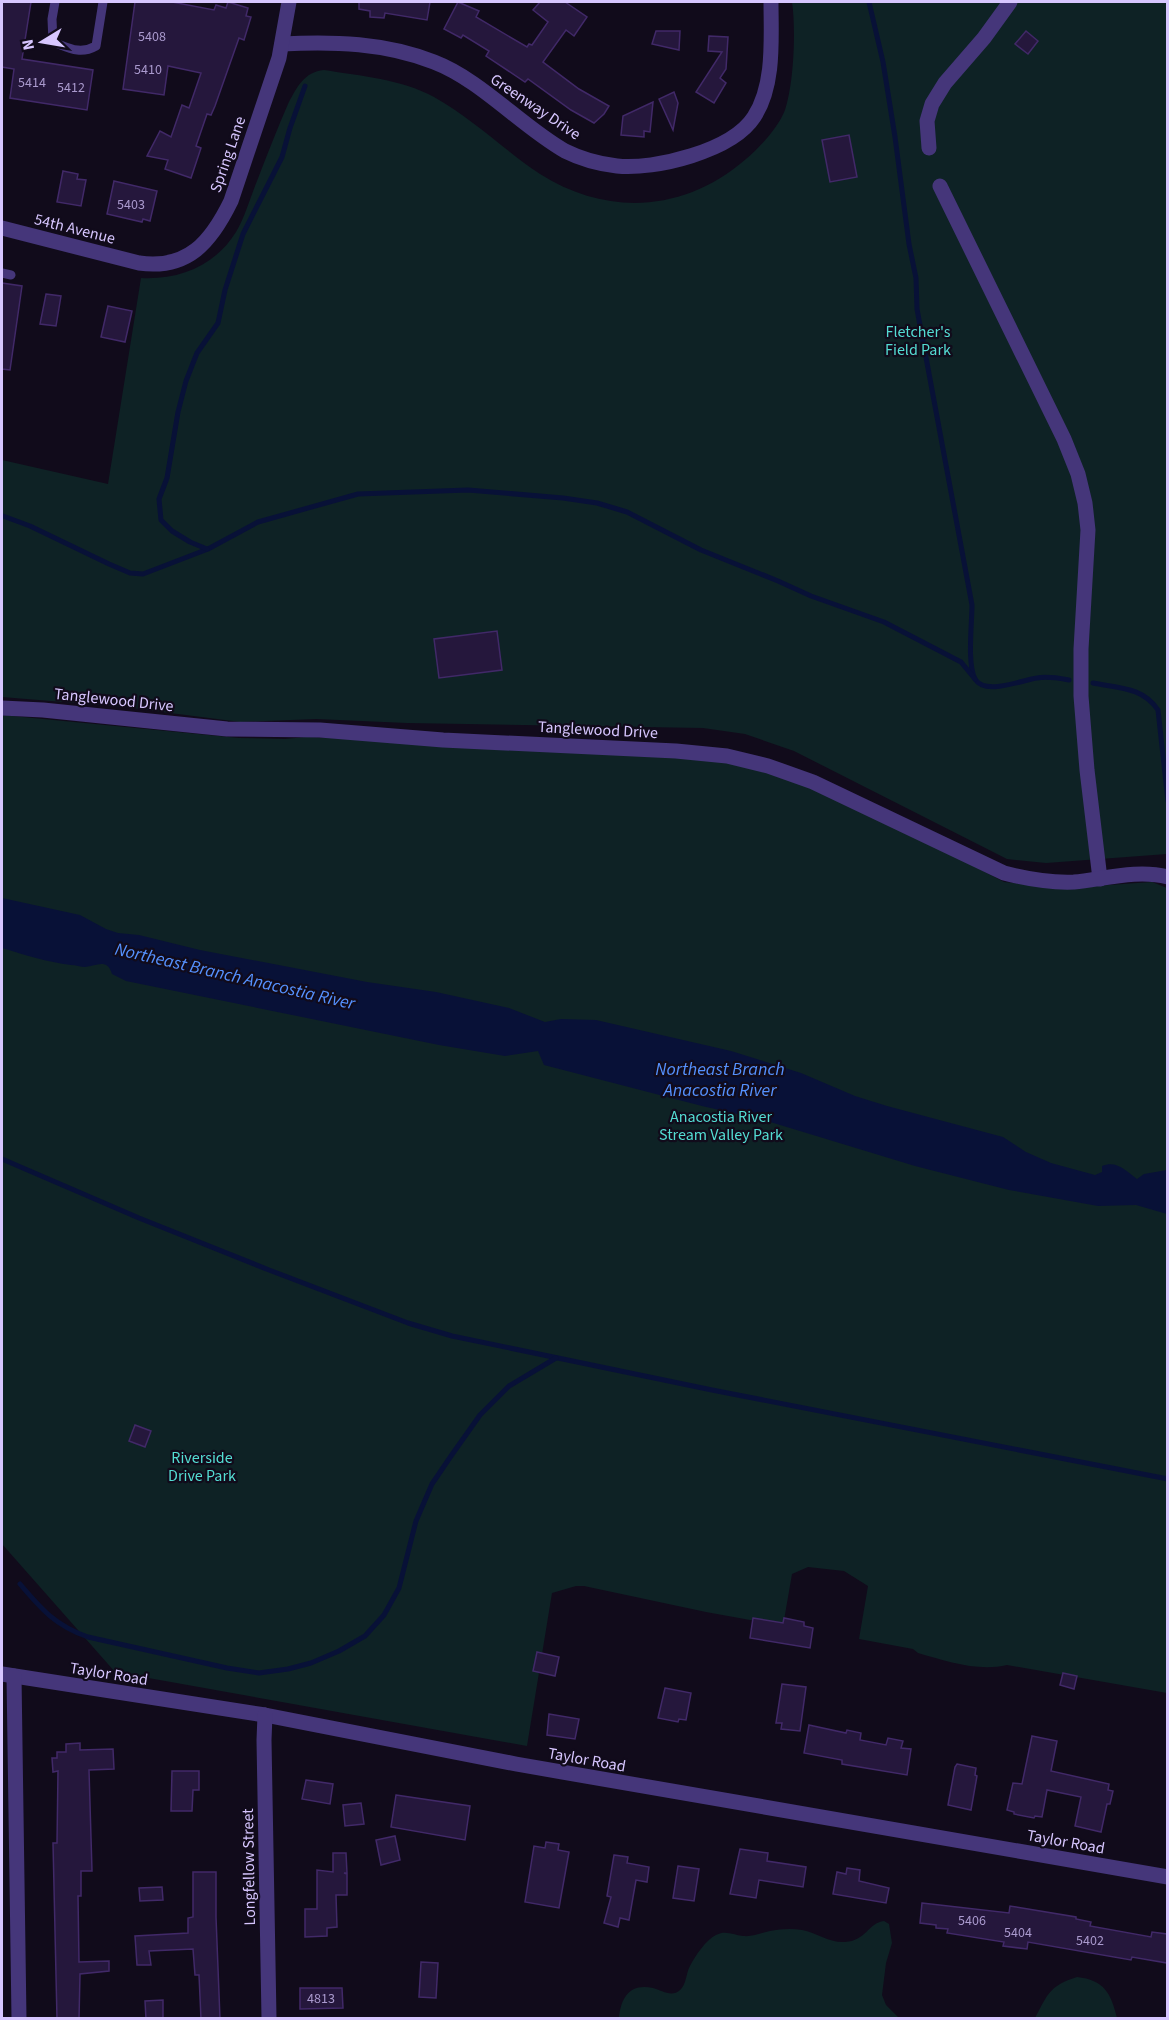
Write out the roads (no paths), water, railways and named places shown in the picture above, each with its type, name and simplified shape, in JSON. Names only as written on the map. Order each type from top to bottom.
[{"type":"street","name":"Spring Lane","points":[[139,263],[161,265],[186,257],[208,238],[221,221],[231,201],[279,58],[289,2]]},
{"type":"street","name":"Greenway Drive","points":[[282,44],[334,43],[407,52],[437,63],[462,78],[541,135],[566,151],[588,161],[619,166],[658,163],[692,156],[715,147],[739,132],[754,117],[763,97],[768,77],[771,2]]},
{"type":"street","points":[[929,148],[927,121],[932,104],[945,83],[990,31],[1010,2]]},
{"type":"street","points":[[940,186],[1059,429],[1078,474],[1085,503],[1088,530],[1081,696],[1100,879]]},
{"type":"street","name":"54th Avenue","points":[[2,228],[139,263]]},
{"type":"street","name":"Tanglewood Drive","points":[[2,708],[87,714],[227,729],[320,730],[443,740],[676,751],[727,756],[768,766],[813,782],[1004,873],[1029,880],[1052,882],[1162,876]]},
{"type":"street","points":[[8,1675],[19,2019]]},
{"type":"street","name":"Taylor Road","points":[[8,1675],[265,1715],[516,1764],[1167,1877]]},
{"type":"street","name":"Longfellow Street","points":[[265,1715],[269,2019]]},
{"type":"lane","points":[[55,2],[52,19],[53,42],[71,49],[86,51],[96,46],[103,2]]},
{"type":"water","name":"Northeast Branch Anacostia River","points":[[2,898],[80,915],[118,933],[139,935],[200,950],[367,982],[436,992],[509,1008],[545,1022],[561,1019],[596,1020],[731,1051],[801,1073],[855,1096],[1003,1137],[1026,1152],[1051,1163],[1095,1175],[1102,1172],[1102,1166],[1112,1164],[1121,1167],[1137,1179],[1144,1174],[1167,1170],[1167,1214],[1136,1205],[1098,1206],[1009,1190],[915,1166],[767,1121],[544,1065],[538,1051],[505,1056],[439,1045],[126,981],[112,974],[104,964],[83,967],[36,958],[2,948]]},
{"type":"waterway","points":[[869,2],[883,62],[895,137],[909,244],[916,278],[917,309],[972,605],[971,664],[975,679],[980,684],[995,687],[1041,677],[1069,680]]},
{"type":"waterway","points":[[207,549],[172,531],[161,520],[159,499],[167,478],[178,412],[186,381],[197,353],[218,323],[225,290],[243,234],[282,157],[305,86]]},
{"type":"waterway","points":[[3,516],[30,526],[130,573],[143,574],[208,549],[258,522],[358,494],[468,490],[597,503],[627,512],[701,550],[811,596],[884,622],[961,662],[975,679]]},
{"type":"waterway","points":[[1093,683],[1137,693],[1152,702],[1158,710],[1168,801]]},
{"type":"waterway","points":[[2,1159],[139,1218],[269,1270],[408,1323],[452,1336],[712,1390],[1168,1479]]},
{"type":"waterway","points":[[20,1584],[50,1616],[67,1628],[88,1637],[259,1673],[311,1663],[365,1636],[384,1615],[399,1588],[416,1521],[432,1484],[480,1415],[509,1386],[556,1358]]},
{"type":"park label","name":"Fletcher's Field Park","points":[[918,340]]},
{"type":"park label","name":"Anacostia River Stream Valley Park","points":[[721,1125]]},
{"type":"park label","name":"Riverside Drive Park","points":[[202,1466]]}]
